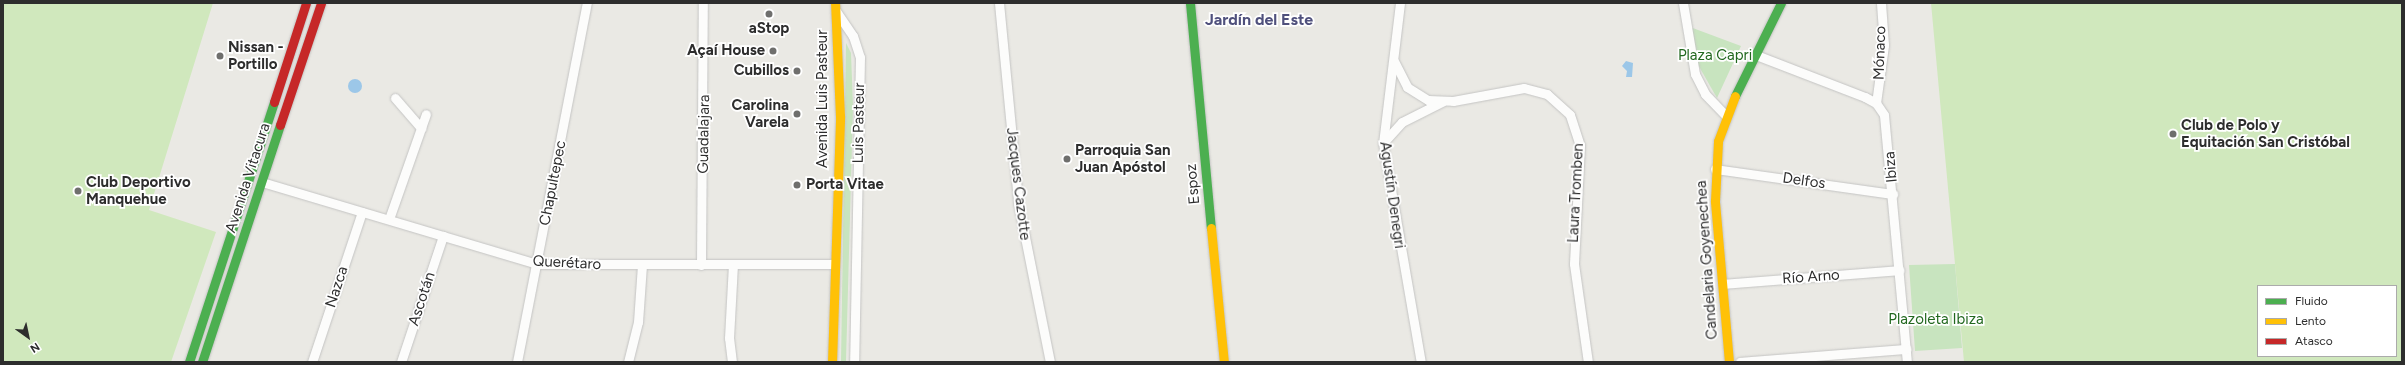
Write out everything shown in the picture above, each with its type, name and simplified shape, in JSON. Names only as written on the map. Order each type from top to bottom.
[{"type":"main road","name":"Avenida Vitacura","points":[[189,362],[306,3]]},
{"type":"main road","name":"Avenida Vitacura","points":[[202,362],[321,3]]},
{"type":"main road","name":"Espoz","points":[[1190,3],[1224,362]]},
{"type":"main road","name":"Candelaria Goyenechea","points":[[1729,362],[1722,284],[1715,169],[1726,116],[1781,3]]},
{"type":"main road","name":"Avenida Luis Pasteur","points":[[832,362],[840,102],[836,7]]},
{"type":"street","name":"Chapultepec","points":[[517,362],[587,3]]},
{"type":"street","name":"Guadalajara","points":[[701,265],[703,3]]},
{"type":"street","name":"Jacques Cazotte","points":[[999,3],[1018,202],[1050,362]]},
{"type":"street","name":"Agustín Denegri","points":[[1400,3],[1394,61],[1386,101],[1383,143],[1421,362]]},
{"type":"street","points":[[1683,3],[1695,74],[1705,94],[1726,116]]},
{"type":"street","name":"Mónaco","points":[[1876,103],[1884,45],[1880,3]]},
{"type":"street","name":"Luis Pasteur","points":[[836,7],[853,36],[860,57],[854,362]]},
{"type":"street","points":[[1756,55],[1876,103]]},
{"type":"street","name":"Laura Tromben","points":[[1394,61],[1412,92],[1443,102]]},
{"type":"street","name":"Laura Tromben","points":[[1383,143],[1409,118],[1443,102],[1524,88],[1547,94],[1570,115],[1580,145],[1574,264],[1588,362]]},
{"type":"street","points":[[394,98],[421,128]]},
{"type":"street","name":"Ibiza","points":[[1876,103],[1884,115],[1888,133],[1907,362]]},
{"type":"street","points":[[389,220],[426,114]]},
{"type":"street","name":"Delfos","points":[[1715,169],[1893,194]]},
{"type":"street","name":"Querétaro","points":[[262,182],[537,264],[835,264]]},
{"type":"street","name":"Nazca","points":[[312,362],[362,212]]},
{"type":"street","name":"Ascotán","points":[[401,362],[443,236]]},
{"type":"street","points":[[628,362],[638,322],[642,265]]},
{"type":"street","points":[[732,362],[729,338],[733,265]]},
{"type":"street","name":"Río Arno","points":[[1722,284],[1899,270]]},
{"type":"street","points":[[1740,362],[1906,349]]},
{"type":"green space","name":"Club Deportivo Manquehue","points":[[3,3],[213,3],[149,210],[216,232],[171,362],[3,362]]},
{"type":"green space","name":"Club de Polo y Equitación San Cristóbal","points":[[1931,3],[2402,3],[2402,362],[1964,362]]},
{"type":"green space","name":"Plaza Capri","points":[[1690,27],[1741,46],[1717,98],[1697,63]]},
{"type":"green space","points":[[846,43],[851,53],[853,107],[846,362],[841,362]]},
{"type":"green space","name":"Plazoleta Ibiza","points":[[1955,264],[1962,348],[1915,351],[1909,265]]},
{"type":"water","points":[[1626,61],[1633,63],[1632,77],[1626,77],[1627,71],[1622,66]]},
{"type":"water","points":[[352,79],[358,79],[362,83],[362,89],[358,93],[352,93],[348,89],[348,83]]},
{"type":"traffic: fast","points":[[1190,3],[1211,228]]},
{"type":"traffic: fast","points":[[1735,96],[1781,3]]},
{"type":"traffic: fast","points":[[189,362],[274,102]]},
{"type":"traffic: fast","points":[[202,362],[280,125]]},
{"type":"traffic: slow","points":[[832,362],[840,116],[835,3]]},
{"type":"traffic: slow","points":[[1729,362],[1715,201],[1718,141],[1735,96]]},
{"type":"traffic: slow","points":[[1211,228],[1224,362]]},
{"type":"traffic: jam","points":[[274,102],[306,3]]},
{"type":"traffic: jam","points":[[280,125],[321,3]]},
{"type":"place","name":"aStop","points":[[769,14]]},
{"type":"place","name":"Açaí House","points":[[773,51]]},
{"type":"place","name":"Nissan - Portillo","points":[[220,56]]},
{"type":"place","name":"Cubillos","points":[[797,71]]},
{"type":"place","name":"Carolina Varela","points":[[797,114]]},
{"type":"place","name":"Club de Polo y Equitación San Cristóbal","points":[[2173,134]]},
{"type":"place","name":"Parroquia San Juan Apóstol","points":[[1067,159]]},
{"type":"place","name":"Porta Vitae","points":[[797,185]]},
{"type":"place","name":"Club Deportivo Manquehue","points":[[78,191]]},
{"type":"district","name":"Jardín del Este","points":[[1259,20]]}]
